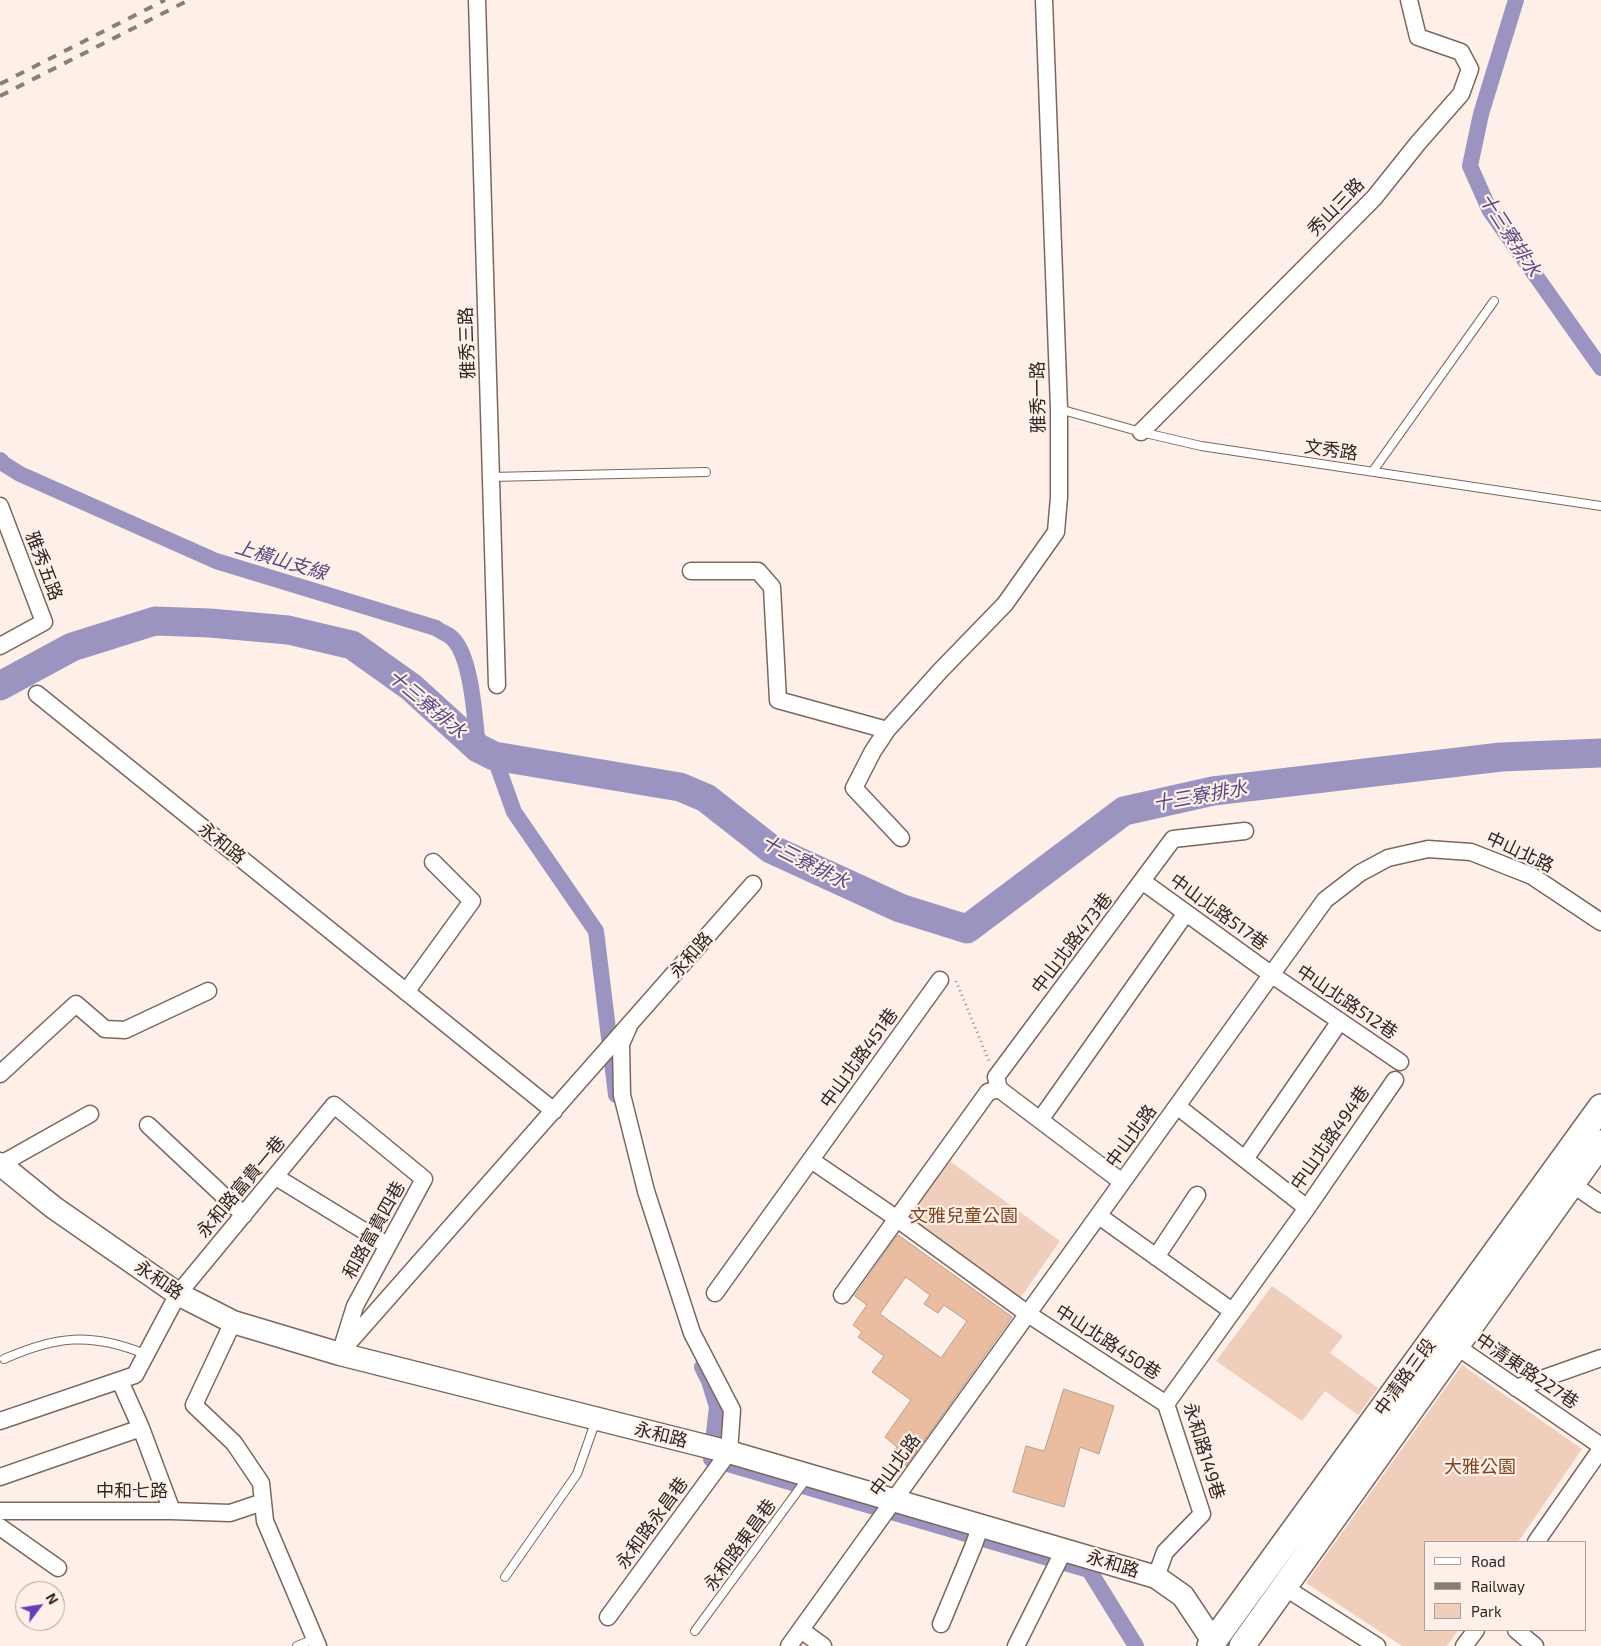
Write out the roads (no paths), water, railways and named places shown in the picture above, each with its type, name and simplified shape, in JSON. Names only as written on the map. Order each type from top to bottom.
[{"type":"main road","name":"中清路三段","points":[[1212,1644],[1601,1107]]},
{"type":"main road","name":"中清路三段","points":[[1242,1646],[1601,1143]]},
{"type":"main road","name":"永和路","points":[[0,1164],[53,1206],[178,1294],[233,1322],[340,1354],[728,1452],[1156,1577],[1182,1596],[1212,1644]]},
{"type":"street","name":"雅秀三路","points":[[477,0],[497,685]]},
{"type":"street","name":"雅秀一路","points":[[901,838],[854,788],[873,751],[887,730],[940,670],[1005,604],[1056,532],[1059,497],[1059,409],[1044,0]]},
{"type":"street","name":"秀山三路","points":[[1141,432],[1374,198],[1418,143],[1462,94],[1470,69],[1461,52],[1418,37],[1409,0]]},
{"type":"street","name":"雅秀五路","points":[[0,506],[44,622],[0,646]]},
{"type":"street","points":[[691,571],[758,571],[772,587],[778,700],[887,730]]},
{"type":"street","name":"永和路","points":[[38,694],[554,1110]]},
{"type":"street","name":"中山北路473巷","points":[[842,1295],[988,1092],[998,1083],[1173,839],[1245,831]]},
{"type":"street","name":"中山北路","points":[[789,1646],[1325,900],[1360,873],[1388,858],[1428,848],[1472,852],[1532,876],[1601,922]]},
{"type":"street","points":[[406,992],[472,902],[433,862]]},
{"type":"street","name":"中山北路517巷","points":[[1142,881],[1272,974]]},
{"type":"street","name":"永和路","points":[[340,1354],[753,884]]},
{"type":"street","points":[[1040,1120],[1186,913]]},
{"type":"street","name":"中山北路512巷","points":[[1272,974],[1400,1062]]},
{"type":"street","name":"中山北路451巷","points":[[714,1293],[940,980]]},
{"type":"street","points":[[0,1074],[76,1004],[105,1029],[125,1030],[208,991]]},
{"type":"street","points":[[1245,1159],[1340,1021]]},
{"type":"street","name":"永和路","points":[[628,1026],[621,1044],[622,1095],[646,1191],[692,1333],[732,1410],[728,1452]]},
{"type":"street","name":"中山北路494巷","points":[[1177,1106],[1307,1208],[1395,1080]]},
{"type":"street","points":[[998,1083],[1040,1120],[1122,1182]]},
{"type":"street","name":"永和路富貴一巷","points":[[0,1421],[135,1375],[178,1294],[334,1105]]},
{"type":"street","name":"和路富貴四巷","points":[[334,1105],[424,1180],[355,1306],[340,1354]]},
{"type":"street","points":[[0,1164],[90,1114]]},
{"type":"street","points":[[148,1125],[244,1215]]},
{"type":"street","points":[[811,1160],[896,1218],[1028,1314]]},
{"type":"street","points":[[276,1177],[388,1245]]},
{"type":"street","points":[[1572,1184],[1601,1204]]},
{"type":"street","points":[[1156,1257],[1197,1195]]},
{"type":"street","name":"永和路149巷","points":[[1156,1577],[1165,1552],[1202,1514],[1166,1404],[1307,1208]]},
{"type":"street","points":[[1099,1216],[1232,1311]]},
{"type":"street","name":"中山北路450巷","points":[[1028,1314],[1166,1404]]},
{"type":"street","points":[[233,1322],[194,1405],[234,1443],[261,1483],[265,1521],[316,1642]]},
{"type":"street","name":"中清東路227巷","points":[[1456,1346],[1601,1447]]},
{"type":"street","points":[[1516,1388],[1601,1358]]},
{"type":"street","points":[[120,1381],[141,1428],[172,1511]]},
{"type":"street","points":[[0,1477],[141,1428]]},
{"type":"street","points":[[1537,1541],[1601,1447]]},
{"type":"street","name":"永和路永昌巷","points":[[608,1617],[728,1452]]},
{"type":"street","name":"中和七路","points":[[0,1511],[230,1513],[263,1502]]},
{"type":"street","points":[[0,1526],[58,1568]]},
{"type":"street","points":[[941,1624],[980,1526]]},
{"type":"street","points":[[1016,1646],[1064,1550]]},
{"type":"street","points":[[1284,1587],[1377,1646]]},
{"type":"street","points":[[801,1630],[823,1646]]},
{"type":"street","points":[[1464,1646],[1475,1631]]},
{"type":"street","points":[[1517,1631],[1535,1646]]},
{"type":"lane","points":[[1373,471],[1494,301]]},
{"type":"lane","name":"文秀路","points":[[1059,409],[1200,446],[1601,506]]},
{"type":"lane","points":[[491,477],[706,472]]},
{"type":"lane","points":[[4,1360],[25,1350],[77,1339],[99,1340],[123,1345],[145,1354]]},
{"type":"lane","points":[[505,1576],[577,1474],[597,1418]]},
{"type":"lane","name":"永和路東昌巷","points":[[695,1631],[809,1476]]},
{"type":"lane","points":[[297,1646],[316,1642]]},
{"type":"waterway","name":"十三寮排水","points":[[1516,0],[1481,114],[1470,166],[1490,211],[1601,368]]},
{"type":"waterway","name":"上橫山支線","points":[[0,460],[20,474],[216,561],[436,628],[449,635],[459,647],[468,674],[474,706],[478,748]]},
{"type":"waterway","name":"十三寮排水","points":[[0,686],[72,647],[155,621],[210,623],[288,630],[352,645],[411,687],[478,748],[494,756],[680,787],[706,798],[771,849],[900,908],[967,929],[1124,811],[1213,791],[1501,757],[1601,753]]},
{"type":"waterway","points":[[494,756],[514,812],[596,931],[616,1095]]},
{"type":"waterway","points":[[702,1367],[709,1381],[717,1407],[711,1459],[1089,1570],[1136,1646]]},
{"type":"railway","points":[[0,84],[165,0]]},
{"type":"railway","points":[[0,96],[189,0]]},
{"type":"park label","name":"文雅兒童公園","points":[[964,1216]]},
{"type":"park label","name":"大雅公園","points":[[1480,1467]]}]
